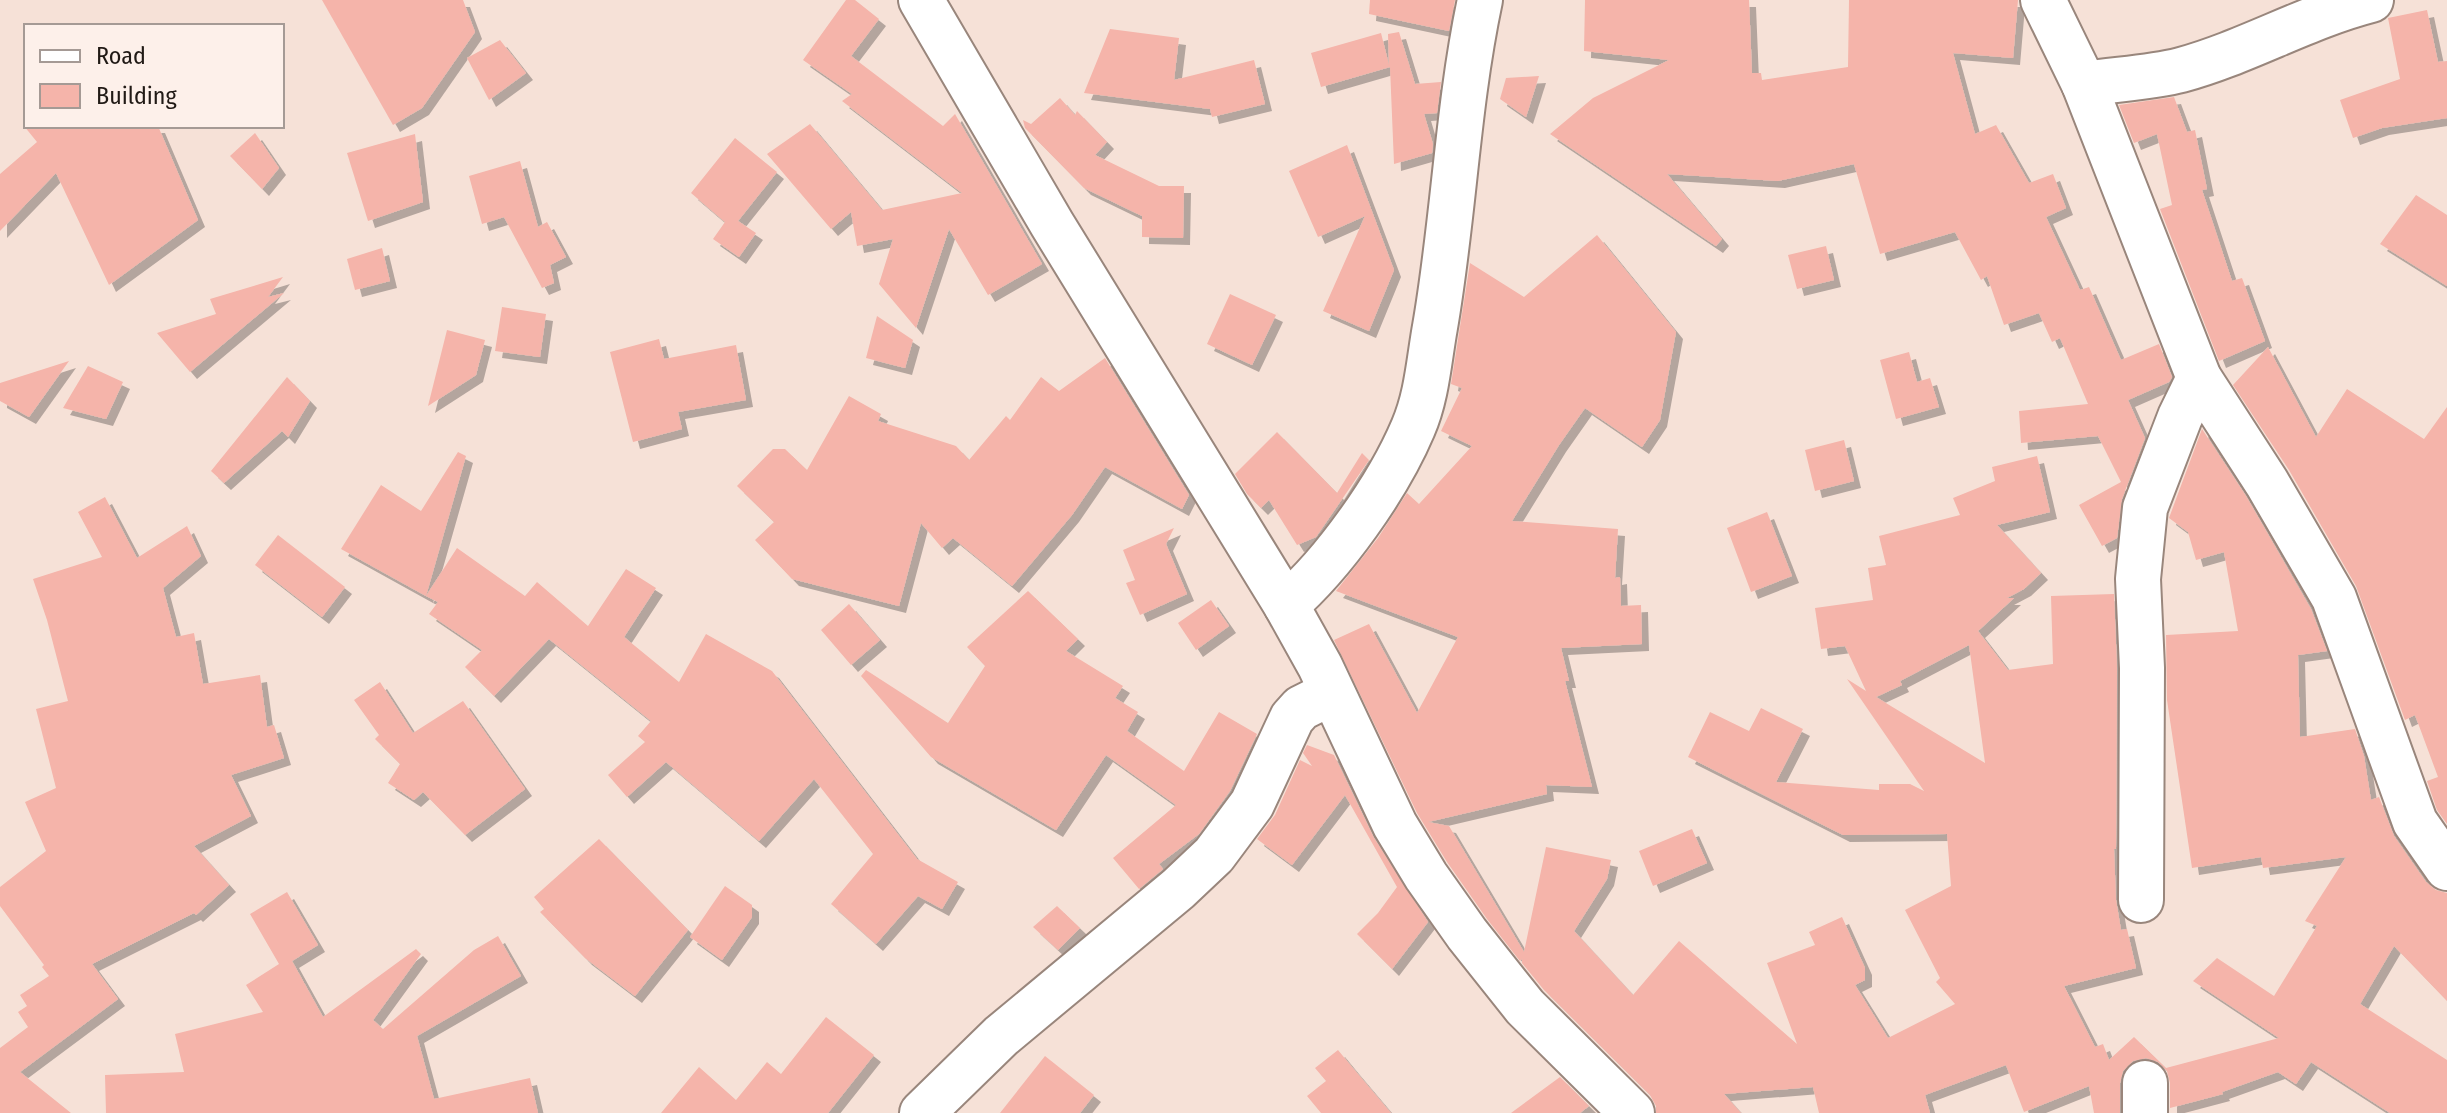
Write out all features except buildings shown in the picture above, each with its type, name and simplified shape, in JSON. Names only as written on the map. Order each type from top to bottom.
[{"type":"street","points":[[921,0],[1052,224],[1286,605],[1320,666],[1395,825],[1426,876],[1525,1007],[1632,1113]]},
{"type":"street","points":[[1286,605],[1307,587],[1350,531],[1387,479],[1414,426],[1426,385],[1444,277],[1462,101],[1480,0]]},
{"type":"street","points":[[2043,0],[2084,84],[2199,378],[2267,483],[2334,598],[2415,822],[2447,868]]},
{"type":"street","points":[[2084,84],[2179,70],[2247,48],[2341,8],[2371,0]]},
{"type":"street","points":[[2141,900],[2142,668],[2138,579],[2145,508],[2180,417],[2199,378]]},
{"type":"street","points":[[922,1113],[1001,1036],[1178,889],[1214,855],[1252,804],[1292,718],[1301,708],[1331,693]]}]
